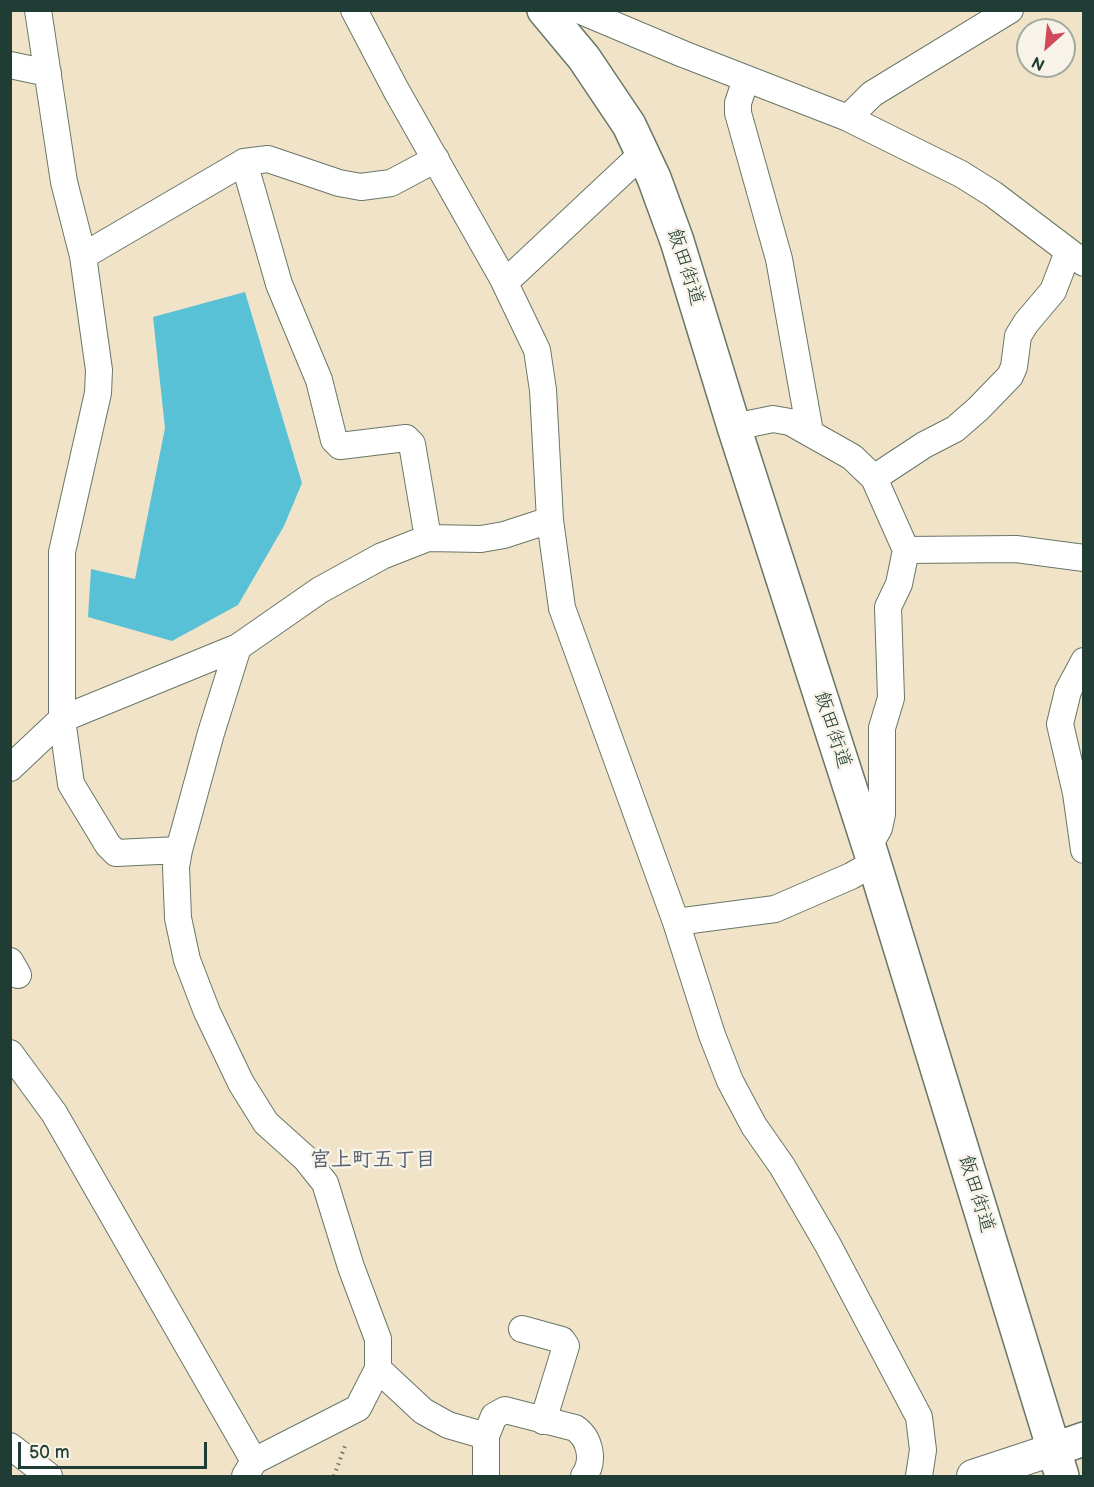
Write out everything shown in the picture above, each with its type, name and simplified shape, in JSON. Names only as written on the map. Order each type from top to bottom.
[{"type":"main road","name":"飯田街道","points":[[544,10],[584,58],[628,125],[654,178],[677,241],[872,854],[1067,1455]]},
{"type":"street","points":[[38,10],[64,182],[83,256],[99,370],[98,393],[62,552],[62,719],[71,784],[108,845],[116,853],[179,850]]},
{"type":"street","points":[[354,10],[396,90],[502,277],[537,350],[543,390],[550,520],[562,608],[676,922],[712,1035],[730,1081],[754,1126],[782,1166],[828,1245],[919,1417],[923,1450],[919,1476]]},
{"type":"street","points":[[579,10],[746,79],[848,118],[961,174],[993,194],[1076,257],[1053,291],[1026,322],[1018,336],[1014,367],[1010,376],[955,429],[874,478]]},
{"type":"street","points":[[848,118],[872,94],[1010,10]]},
{"type":"street","points":[[10,65],[48,73]]},
{"type":"street","points":[[746,79],[738,103],[738,113],[779,259],[810,432]]},
{"type":"street","points":[[502,277],[514,274],[642,154]]},
{"type":"street","points":[[83,256],[244,162],[268,159],[339,183],[361,187],[391,183],[436,159]]},
{"type":"street","points":[[244,162],[279,284],[319,380],[334,440],[340,446],[406,438],[412,444],[428,538]]},
{"type":"street","points":[[676,922],[775,909],[850,876],[872,854],[882,814],[882,729],[891,698],[888,607],[899,584],[906,550],[874,478],[852,457],[790,422],[773,419],[735,427]]},
{"type":"street","points":[[10,768],[62,719],[238,647],[320,590],[382,556],[428,538],[481,539],[504,535],[550,520]]},
{"type":"street","points":[[906,550],[1016,549],[1083,558]]},
{"type":"street","points":[[10,1053],[54,1113],[249,1469],[358,1408],[378,1369],[378,1339],[351,1267],[325,1183],[305,1158],[266,1123],[241,1083],[207,1012],[187,960],[178,918],[176,867],[179,850],[211,733],[238,647]]},
{"type":"street","points":[[1083,661],[1068,691],[1059,724],[1080,790],[1083,850]]},
{"type":"street","points":[[522,1329],[562,1340],[566,1346],[543,1421]]},
{"type":"street","points":[[378,1369],[423,1411],[448,1425],[486,1436]]},
{"type":"street","points":[[486,1476],[486,1436],[494,1416],[506,1410],[575,1428],[582,1433],[591,1454],[588,1470],[584,1476]]},
{"type":"street","points":[[10,1446],[49,1476]]},
{"type":"street","points":[[973,1476],[1067,1455]]},
{"type":"water","points":[[245,292],[302,483],[284,526],[238,605],[172,641],[88,617],[91,569],[135,579],[165,428],[153,317]]},
{"type":"district","name":"宮上町五丁目","points":[[373,1161]]}]
